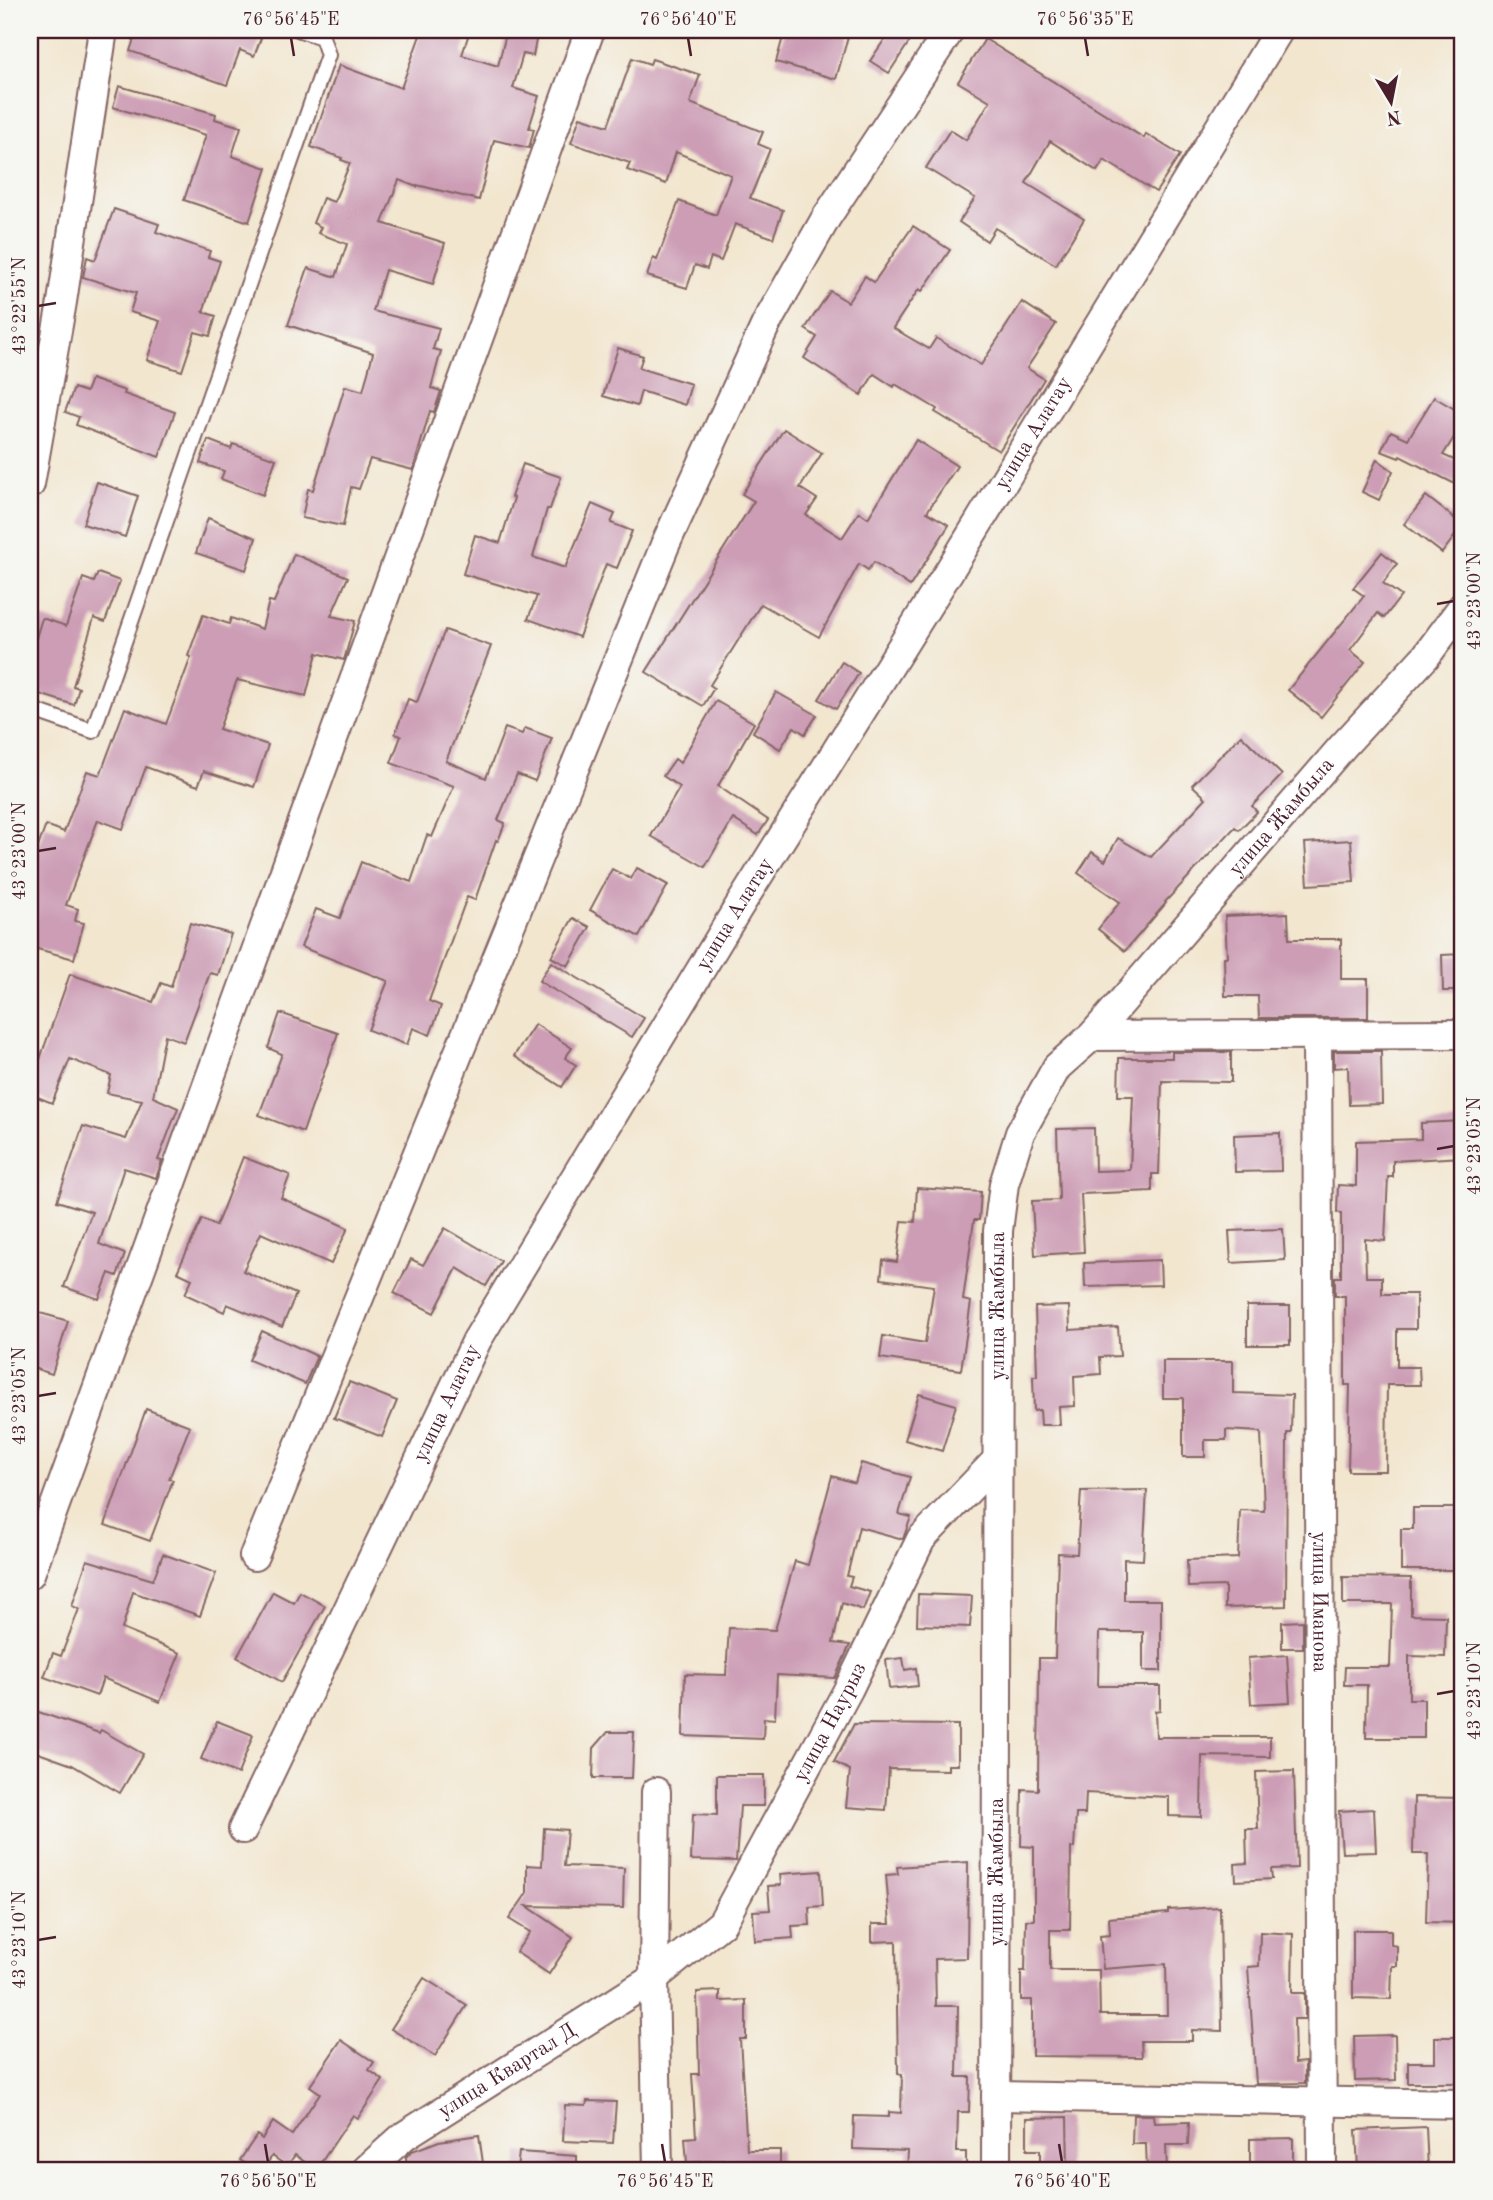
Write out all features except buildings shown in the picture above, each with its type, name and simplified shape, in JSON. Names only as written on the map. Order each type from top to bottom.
[{"type":"street","points":[[30,484],[62,302],[103,30]]},
{"type":"street","points":[[30,1574],[590,30]]},
{"type":"street","points":[[254,1556],[665,545],[766,324],[826,218],[950,30]]},
{"type":"street","name":"улица Алатау","points":[[243,1829],[477,1340],[738,908],[951,568],[1279,30]]},
{"type":"street","name":"улица Жамбыла","points":[[996,2170],[998,1231],[1004,1184],[1020,1133],[1057,1067],[1092,1036],[1343,746],[1426,656],[1463,606]]},
{"type":"street","points":[[1092,1036],[1463,1034]]},
{"type":"street","name":"улица Иманова","points":[[1317,1035],[1322,2170]]},
{"type":"street","name":"улица Наурыз","points":[[654,1978],[722,1923],[849,1688],[921,1539],[997,1460]]},
{"type":"street","points":[[656,1792],[654,1978],[658,2170]]},
{"type":"street","name":"улица Квартал Д","points":[[366,2170],[404,2136],[654,1978]]},
{"type":"street","points":[[996,2096],[1463,2104]]},
{"type":"lane","points":[[30,709],[93,730],[328,55],[322,37],[300,30]]}]
